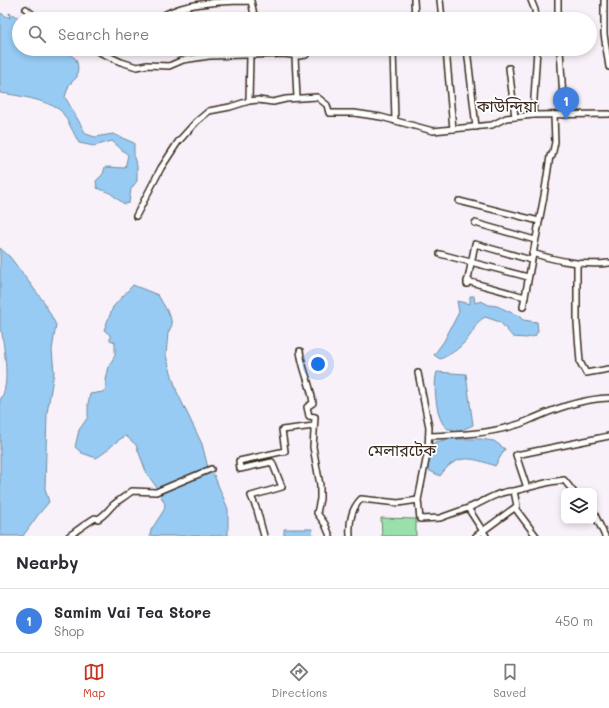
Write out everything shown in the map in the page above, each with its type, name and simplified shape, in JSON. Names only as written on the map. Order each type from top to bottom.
[{"type":"street","points":[[414,0],[415,12]]},
{"type":"street","points":[[440,0],[441,12]]},
{"type":"street","points":[[532,0],[535,12]]},
{"type":"street","points":[[558,0],[558,12]]},
{"type":"street","points":[[604,0],[604,34],[609,67]]},
{"type":"street","points":[[172,12],[188,7],[217,2],[251,1],[253,12]]},
{"type":"street","points":[[26,9],[30,12]]},
{"type":"street","points":[[109,56],[137,67],[146,65],[169,66],[183,60],[209,56]]},
{"type":"street","points":[[249,101],[250,56]]},
{"type":"street","points":[[297,98],[295,56],[306,56]]},
{"type":"street","points":[[393,56],[395,121]]},
{"type":"street","points":[[447,56],[453,129]]},
{"type":"street","points":[[468,56],[476,127]]},
{"type":"street","points":[[533,115],[537,56]]},
{"type":"street","points":[[560,56],[564,115]]},
{"type":"street","points":[[509,68],[515,117]]},
{"type":"street","points":[[136,216],[178,142],[196,122],[209,111],[230,107],[249,101],[258,100],[273,102],[286,99],[317,97],[327,105],[329,113],[354,113],[381,116],[433,131],[492,125],[506,118],[533,115],[609,114]]},
{"type":"street","points":[[522,307],[550,156],[552,156],[555,142],[554,115]]},
{"type":"street","points":[[459,201],[539,221]]},
{"type":"street","points":[[475,223],[535,240]]},
{"type":"street","points":[[525,297],[467,282],[475,244],[531,260]]},
{"type":"street","points":[[532,253],[577,264],[609,263]]},
{"type":"street","points":[[440,254],[528,277]]},
{"type":"street","points":[[577,264],[576,308],[580,362],[586,374],[609,369]]},
{"type":"street","points":[[300,352],[313,403],[307,407],[309,416],[315,417],[313,447],[320,485],[320,499],[317,514],[325,524],[330,536]]},
{"type":"street","points":[[418,373],[429,427],[428,450],[418,500],[420,519],[440,518],[468,508],[499,494],[550,482],[564,480],[571,488]]},
{"type":"street","points":[[429,436],[476,434],[494,431],[517,425],[574,403],[594,398],[609,398]]},
{"type":"street","points":[[264,536],[252,496],[282,487],[272,462],[240,469],[239,461],[285,451],[282,430],[314,426]]},
{"type":"street","points":[[527,488],[516,456],[609,436]]},
{"type":"street","points":[[69,536],[78,531],[79,528],[87,522],[95,518],[98,520],[105,515],[113,505],[132,491],[156,492],[211,469]]},
{"type":"street","points":[[476,536],[485,534],[518,506],[514,491]]},
{"type":"street","points":[[350,536],[349,528],[351,516],[356,503],[361,499],[398,502],[418,500]]},
{"type":"street","points":[[468,508],[485,534]]},
{"type":"street","points":[[515,508],[536,536]]},
{"type":"street","points":[[597,519],[606,536],[609,534]]},
{"type":"green space","points":[[381,518],[416,519],[416,536],[382,536]]},
{"type":"water","points":[[0,13],[10,18],[9,13],[12,14],[12,56],[72,56],[76,59],[78,67],[77,77],[69,85],[65,97],[86,134],[95,137],[113,134],[134,143],[137,181],[131,189],[129,203],[124,204],[110,193],[97,188],[96,181],[103,174],[105,167],[125,168],[128,155],[112,141],[94,146],[79,143],[62,112],[54,106],[23,97],[0,93]]},
{"type":"water","points":[[0,248],[10,257],[44,302],[56,325],[52,350],[54,372],[47,413],[45,489],[49,502],[23,536],[0,536],[0,400],[5,386],[6,368],[2,333],[0,330]]},
{"type":"water","points":[[133,285],[158,295],[170,316],[172,325],[168,333],[167,359],[177,392],[202,444],[208,468],[214,475],[228,509],[228,536],[150,536],[151,530],[164,510],[165,504],[155,485],[147,474],[136,445],[126,436],[96,458],[82,453],[75,447],[79,430],[88,417],[90,394],[103,392],[106,388],[109,366],[115,355],[115,342],[110,340],[110,335],[104,330],[113,307]]},
{"type":"water","points":[[470,296],[474,296],[475,303],[481,301],[489,305],[497,306],[519,316],[523,320],[537,322],[538,331],[535,336],[526,338],[513,337],[500,322],[485,317],[478,323],[461,346],[454,352],[440,359],[434,355],[444,341],[459,312],[457,301],[470,304]]},
{"type":"water","points":[[437,372],[466,374],[473,425],[462,430],[448,429],[443,424],[438,412],[436,397],[435,383]]},
{"type":"water","points":[[451,439],[480,439],[494,441],[505,449],[495,466],[471,459],[464,459],[452,463],[440,476],[428,470],[431,445],[435,442]]},
{"type":"water","points":[[284,529],[312,529],[313,536],[284,536]]},
{"type":"place","name":"Samim Vai Tea Store","points":[[566,120]]},
{"type":"district","name":"কাউন্দিয়া","points":[[507,106]]},
{"type":"district","name":"মেলারটেক","points":[[402,450]]}]
